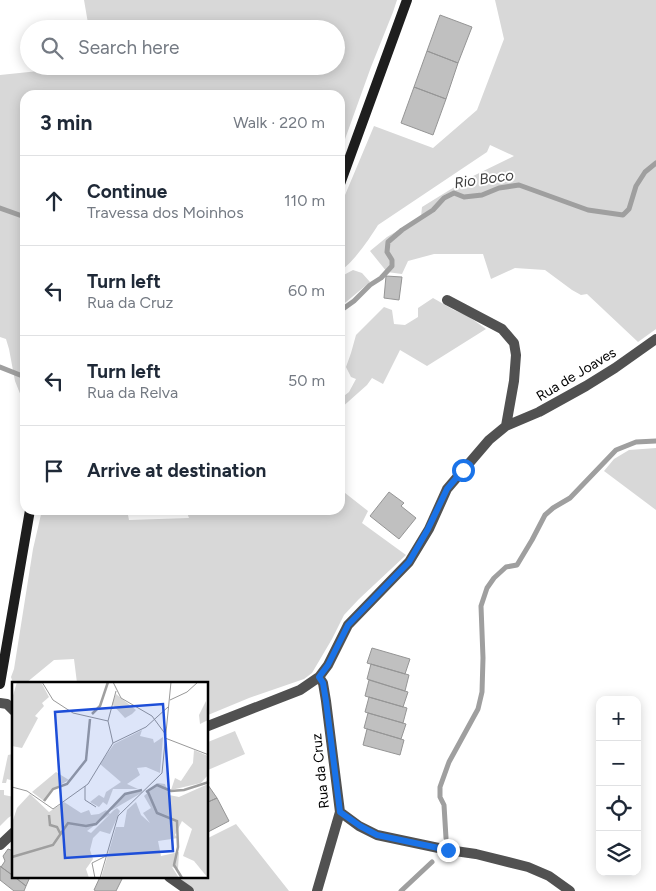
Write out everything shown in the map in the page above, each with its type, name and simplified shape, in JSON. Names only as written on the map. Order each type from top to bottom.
[{"type":"main road","points":[[345,170],[407,0]]},
{"type":"main road","points":[[0,684],[2,660],[29,515]]},
{"type":"street","points":[[447,300],[502,329],[514,344],[516,355],[514,381],[506,426]]},
{"type":"street","name":"Rua de Joaves","points":[[319,677],[328,665],[348,625],[409,562],[428,529],[447,489],[489,440],[506,426],[539,412],[586,386],[656,339]]},
{"type":"street","points":[[209,726],[300,690],[319,677]]},
{"type":"street","name":"Rua da Cruz","points":[[317,891],[340,812],[326,701],[323,683],[319,677]]},
{"type":"street","points":[[0,703],[7,704],[12,709]]},
{"type":"street","points":[[340,812],[377,835],[528,866],[549,876],[570,891]]},
{"type":"street","points":[[0,845],[12,834]]},
{"type":"street","points":[[170,878],[188,891]]},
{"type":"shaded area","points":[[84,0],[397,0],[345,139],[345,90],[20,90],[20,394],[15,381],[6,339],[0,337],[0,75],[20,73],[20,75],[345,75],[345,20],[87,20]]},
{"type":"shaded area","points":[[495,0],[656,0],[656,329],[638,342],[587,294],[581,295],[572,290],[545,270],[515,268],[491,279],[483,254],[434,254],[408,261],[402,274],[387,272],[370,251],[387,237],[421,217],[422,207],[469,178],[514,156],[490,145],[487,152],[378,225],[356,256],[345,267],[345,195],[374,126],[433,148],[477,110],[504,39]]},
{"type":"shaded area","points":[[353,270],[362,273],[370,282],[345,303],[345,274]]},
{"type":"shaded area","points":[[433,298],[468,316],[486,329],[427,366],[400,350],[383,384],[372,378],[345,405],[345,395],[349,392],[356,379],[351,377],[346,367],[356,335],[384,307],[392,310],[394,324],[405,325],[418,317],[418,308]]},
{"type":"shaded area","points":[[656,448],[656,510],[604,471],[614,459],[629,450]]},
{"type":"shaded area","points":[[345,493],[368,511],[362,523],[406,555],[344,615],[312,673],[304,679],[249,698],[209,715],[209,682],[77,682],[74,659],[54,660],[27,682],[13,682],[11,677],[14,669],[33,549],[41,515],[128,515],[129,520],[189,518],[188,515],[345,515]]},
{"type":"shaded area","points":[[235,731],[245,754],[209,770],[209,742]]},
{"type":"shaded area","points":[[12,754],[12,780],[7,779],[6,783],[2,783],[8,755]]},
{"type":"shaded area","points":[[0,790],[4,790],[4,795],[12,797],[12,815],[0,826]]},
{"type":"shaded area","points":[[236,824],[289,891],[195,891],[179,878],[209,878],[209,838]]},
{"type":"building","points":[[440,15],[472,27],[458,63],[427,51]]},
{"type":"building","points":[[427,51],[458,63],[446,99],[414,87]]},
{"type":"building","points":[[414,87],[446,99],[433,135],[401,123]]},
{"type":"building","points":[[386,276],[402,277],[399,300],[384,298]]},
{"type":"building","points":[[389,492],[404,503],[401,506],[416,518],[399,539],[370,516]]},
{"type":"building","points":[[372,648],[410,659],[405,674],[367,663]]},
{"type":"building","points":[[371,664],[409,675],[405,691],[367,679]]},
{"type":"building","points":[[369,680],[408,692],[403,707],[365,696]]},
{"type":"building","points":[[369,697],[407,708],[403,723],[365,712]]},
{"type":"building","points":[[368,713],[406,724],[401,739],[364,728]]},
{"type":"building","points":[[367,729],[404,740],[400,755],[363,745]]},
{"type":"building","points":[[209,786],[217,798],[209,802]]},
{"type":"building","points":[[217,798],[229,821],[209,831],[209,802]]},
{"type":"building","points":[[8,849],[12,850],[12,875],[1,867],[5,861],[3,856]]},
{"type":"building","points":[[0,866],[12,875],[12,878],[16,878],[26,886],[24,891],[14,891],[0,880]]},
{"type":"building","points":[[16,878],[30,878],[26,886]]},
{"type":"building","points":[[100,878],[122,878],[116,891],[94,890]]},
{"type":"waterway","name":"Rio Boco","points":[[345,307],[370,285],[381,278],[392,266],[392,260],[387,252],[388,242],[402,230],[433,210],[444,198],[454,193],[464,197],[482,195],[499,188],[519,185],[588,210],[623,215],[629,209],[636,186],[645,172],[656,163]]},
{"type":"waterway","points":[[0,208],[20,215]]},
{"type":"waterway","name":"Rio Boco","points":[[0,367],[20,375]]},
{"type":"waterway","points":[[446,838],[444,805],[440,797],[440,787],[449,762],[478,709],[482,692],[483,658],[481,606],[487,588],[494,578],[506,567],[517,565],[545,515],[570,498],[616,450],[636,442],[656,441]]},
{"type":"waterway","points":[[401,891],[432,862]]},
{"type":"route","points":[[448,850],[377,835],[340,812],[326,701],[323,683],[319,677],[328,665],[348,625],[409,562],[428,529],[447,489],[463,470]]}]
